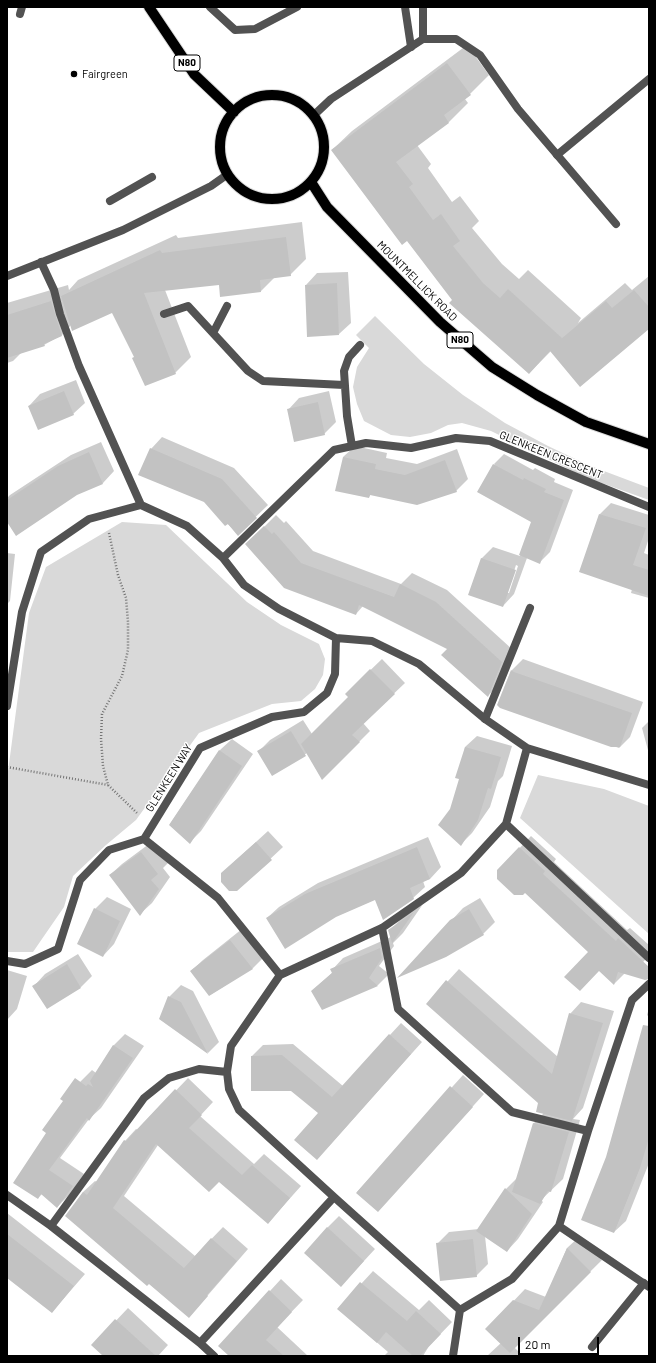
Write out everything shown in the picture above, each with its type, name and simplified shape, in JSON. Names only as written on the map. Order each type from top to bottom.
[{"type":"main road","name":"N80","points":[[149,7],[194,74],[234,112]]},
{"type":"main road","points":[[274,95],[290,98],[303,105],[314,116],[322,131],[325,149],[321,167],[311,182],[298,192],[283,198],[267,199],[251,195],[238,186],[228,174],[222,158],[220,142],[225,126],[234,112],[245,102],[259,97],[274,95]]},
{"type":"main road","name":"MOUNTMELLICK ROAD","points":[[311,182],[327,207],[440,322],[492,367],[537,395],[586,422],[649,444]]},
{"type":"street","points":[[210,7],[235,30],[255,29],[297,7]]},
{"type":"street","points":[[405,7],[411,47]]},
{"type":"street","points":[[422,39],[423,7]]},
{"type":"street","points":[[314,116],[331,99],[422,39],[456,39],[480,55],[518,109],[616,224]]},
{"type":"street","points":[[557,155],[649,79]]},
{"type":"street","points":[[7,276],[123,230],[211,186],[228,174]]},
{"type":"street","points":[[110,201],[152,177]]},
{"type":"street","points":[[41,262],[54,290],[60,314],[79,366],[141,505]]},
{"type":"street","points":[[164,314],[188,306],[248,372],[263,381],[344,385]]},
{"type":"street","points":[[213,333],[227,306]]},
{"type":"street","points":[[352,446],[344,385],[344,372],[349,357],[360,345]]},
{"type":"street","name":"GLENKEEN CRESCENT","points":[[223,558],[334,450],[366,444],[411,448],[456,438],[490,441],[649,507]]},
{"type":"street","points":[[7,706],[22,612],[41,552],[89,519],[141,505],[187,526],[223,558],[244,585],[279,609],[336,638],[372,641],[419,664],[485,719],[527,748],[649,785]]},
{"type":"street","points":[[485,719],[530,608]]},
{"type":"street","name":"GLENKEEN WAY","points":[[144,839],[200,748],[272,716],[304,712],[327,693],[335,674],[336,638]]},
{"type":"street","points":[[460,1310],[334,1198],[239,1110],[229,1089],[227,1072],[231,1046],[280,975],[382,928],[461,873],[506,824],[527,748]]},
{"type":"street","points":[[506,824],[649,958]]},
{"type":"street","points":[[7,961],[25,964],[58,949],[80,880],[109,850],[144,839],[218,898],[280,975]]},
{"type":"street","points":[[382,928],[398,1009],[512,1112],[588,1131]]},
{"type":"street","points":[[460,1310],[512,1279],[559,1226],[588,1131],[632,1000],[649,984]]},
{"type":"street","points":[[51,1226],[144,1098],[169,1078],[199,1069],[227,1072]]},
{"type":"street","points":[[7,1195],[51,1226],[200,1343],[214,1356]]},
{"type":"street","points":[[200,1343],[334,1198]]},
{"type":"street","points":[[559,1226],[646,1285],[592,1347]]},
{"type":"street","points":[[453,1356],[460,1310]]},
{"type":"path","points":[[105,514],[118,575],[126,598],[128,650],[122,676],[102,714],[102,759],[108,785],[151,826]]},
{"type":"path","points":[[7,767],[108,785]]},
{"type":"shaded area","points":[[375,316],[424,364],[463,395],[505,423],[548,446],[588,465],[649,488],[649,500],[585,477],[491,431],[462,423],[448,425],[431,433],[410,437],[391,435],[364,421],[357,404],[353,387],[357,367],[369,348],[356,335]]},
{"type":"shaded area","points":[[122,522],[166,525],[247,602],[281,625],[319,644],[325,659],[323,675],[315,689],[301,701],[272,704],[199,733],[136,820],[106,845],[73,876],[64,907],[33,952],[7,952],[7,779],[29,613],[46,567]]},
{"type":"shaded area","points":[[538,775],[604,789],[649,806],[649,934],[520,818]]},
{"type":"building","points":[[447,63],[471,95],[444,115],[449,123],[396,162],[413,184],[409,187],[433,220],[441,214],[460,241],[453,246],[483,283],[500,298],[508,289],[562,338],[561,339],[606,301],[612,308],[634,290],[649,307],[649,329],[580,387],[550,351],[529,374],[449,303],[452,300],[407,241],[402,245],[331,150]]},
{"type":"building","points":[[286,237],[291,276],[260,280],[261,292],[220,297],[219,285],[144,293],[176,374],[145,386],[132,358],[134,357],[112,313],[72,331],[61,296],[160,250],[162,253]]},
{"type":"building","points":[[337,283],[339,335],[307,337],[305,285]]},
{"type":"building","points":[[51,301],[62,336],[44,344],[45,346],[7,358],[7,315]]},
{"type":"building","points":[[64,391],[74,415],[38,430],[28,406]]},
{"type":"building","points":[[318,402],[325,435],[294,442],[287,409]]},
{"type":"building","points":[[150,448],[222,479],[257,518],[238,536],[228,524],[225,526],[204,502],[138,475]]},
{"type":"building","points":[[89,452],[103,484],[77,495],[16,536],[7,522],[7,500],[58,466]]},
{"type":"building","points":[[343,457],[376,464],[375,469],[405,475],[445,460],[457,492],[417,505],[370,495],[369,498],[335,491]]},
{"type":"building","points":[[493,464],[523,480],[524,478],[546,489],[544,492],[564,500],[540,564],[519,555],[531,522],[477,492]]},
{"type":"building","points":[[599,514],[646,528],[633,565],[649,570],[649,596],[579,572]]},
{"type":"building","points":[[264,526],[272,534],[274,532],[301,563],[394,597],[400,584],[436,602],[502,662],[488,697],[441,655],[447,649],[359,605],[356,615],[284,588],[245,544]]},
{"type":"building","points":[[481,558],[516,570],[503,607],[468,595]]},
{"type":"building","points":[[370,669],[395,694],[352,735],[360,742],[322,780],[301,744],[348,697],[345,694]]},
{"type":"building","points":[[511,670],[632,713],[620,747],[611,747],[500,708],[497,705]]},
{"type":"building","points":[[291,731],[306,756],[272,776],[257,751]]},
{"type":"building","points":[[465,747],[501,757],[491,789],[488,788],[478,820],[461,846],[438,825],[450,809],[459,779],[455,778]]},
{"type":"building","points":[[219,750],[242,766],[190,844],[169,825]]},
{"type":"building","points":[[256,842],[272,860],[237,891],[229,891],[221,882],[221,873]]},
{"type":"building","points":[[417,847],[430,879],[410,888],[414,899],[383,920],[375,900],[336,917],[285,949],[266,918],[305,894]]},
{"type":"building","points":[[519,847],[545,871],[543,874],[616,941],[618,938],[649,967],[649,979],[645,980],[618,972],[614,985],[599,971],[580,991],[564,977],[588,952],[525,893],[523,895],[514,895],[497,879],[497,870]]},
{"type":"building","points":[[141,852],[158,874],[151,880],[159,889],[140,916],[109,875]]},
{"type":"building","points":[[94,908],[120,921],[103,957],[77,944]]},
{"type":"building","points":[[469,909],[484,935],[446,957],[397,978],[450,920]]},
{"type":"building","points":[[414,912],[391,946],[392,943],[388,930]]},
{"type":"building","points":[[230,940],[253,969],[209,996],[190,971]]},
{"type":"building","points":[[380,948],[382,958],[369,978],[378,986],[322,1010],[311,991],[332,973],[330,969]]},
{"type":"building","points":[[67,964],[81,988],[47,1009],[32,986]]},
{"type":"building","points":[[446,980],[552,1074],[569,1013],[603,1023],[572,1121],[536,1112],[538,1103],[426,1004]]},
{"type":"building","points":[[168,996],[181,1002],[208,1054],[159,1019]]},
{"type":"building","points":[[643,1025],[649,1026],[649,1138],[640,1168],[614,1233],[581,1220],[606,1157]]},
{"type":"building","points":[[389,1034],[411,1054],[317,1160],[294,1140],[318,1113],[291,1091],[251,1091],[251,1056],[282,1055],[332,1097]]},
{"type":"building","points":[[113,1045],[133,1058],[89,1121],[87,1118],[49,1170],[73,1186],[57,1208],[41,1194],[38,1199],[13,1183],[46,1133],[42,1130],[63,1101],[60,1099],[75,1078],[86,1086],[88,1084],[93,1087],[90,1081]]},
{"type":"building","points":[[450,1086],[473,1107],[378,1212],[356,1193]]},
{"type":"building","points":[[175,1089],[202,1115],[189,1128],[242,1175],[252,1165],[290,1198],[268,1224],[219,1182],[209,1192],[156,1144],[113,1208],[184,1268],[211,1238],[237,1261],[189,1318],[149,1284],[147,1286],[65,1216],[83,1192],[87,1195],[124,1140],[126,1141]]},
{"type":"building","points":[[533,1123],[569,1132],[551,1192],[548,1191],[540,1204],[512,1192]]},
{"type":"building","points":[[505,1188],[532,1214],[507,1252],[476,1231]]},
{"type":"building","points":[[327,1227],[364,1261],[341,1287],[304,1253]]},
{"type":"building","points":[[7,1234],[74,1286],[52,1313],[7,1278]]},
{"type":"building","points":[[473,1239],[477,1277],[440,1281],[436,1243]]},
{"type":"building","points":[[567,1248],[591,1272],[510,1353],[485,1329],[513,1300],[539,1310]]},
{"type":"building","points":[[360,1282],[407,1321],[416,1311],[441,1334],[420,1356],[413,1356],[386,1332],[377,1343],[337,1309]]},
{"type":"building","points":[[269,1290],[292,1312],[266,1340],[284,1356],[229,1356],[218,1346]]},
{"type":"building","points":[[115,1319],[156,1356],[103,1356],[91,1345]]},
{"type":"place","name":"Fairgreen","points":[[74,74]]}]
